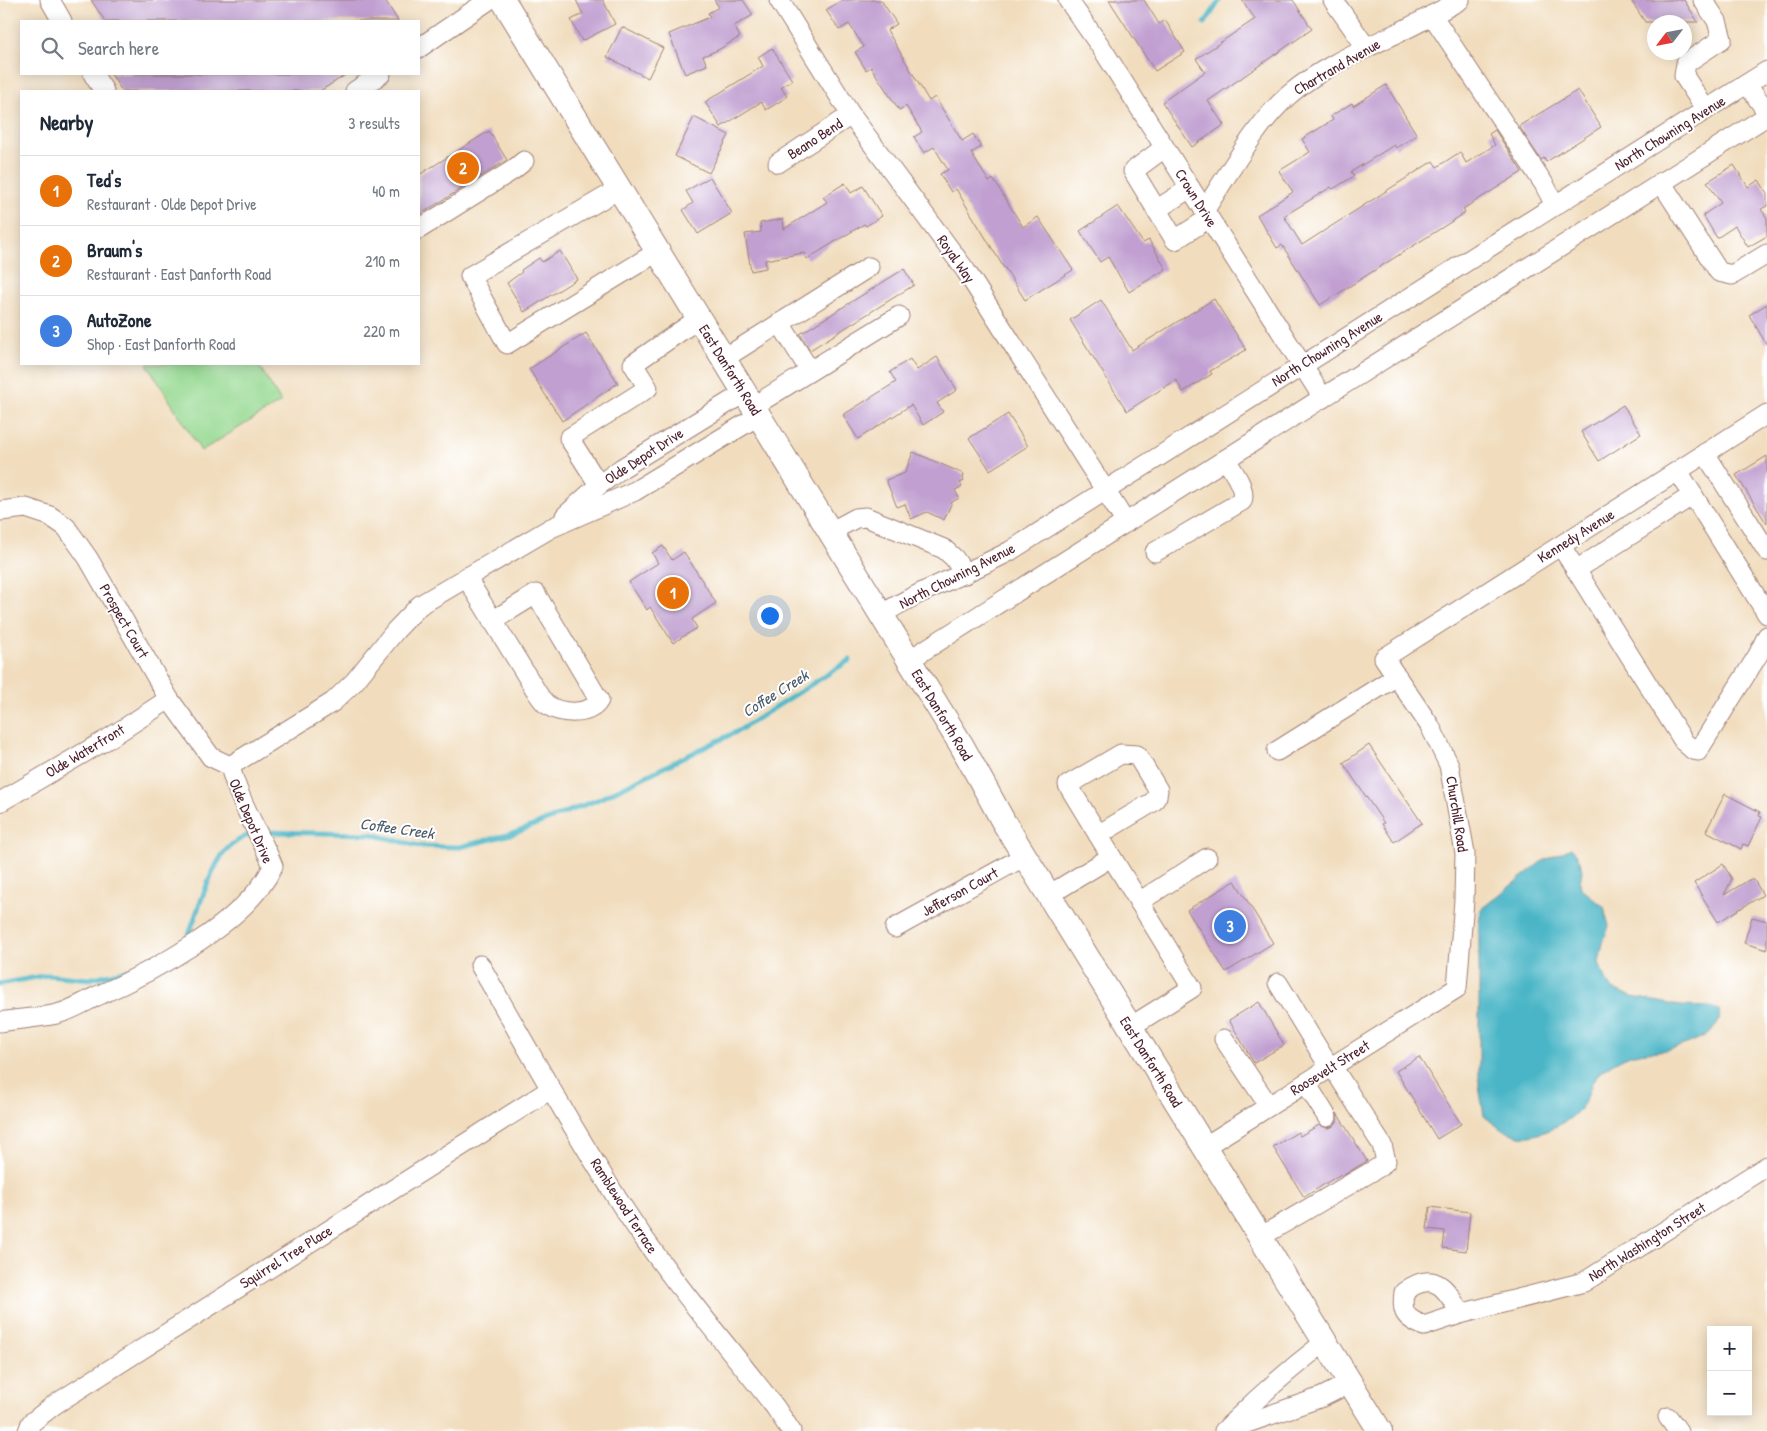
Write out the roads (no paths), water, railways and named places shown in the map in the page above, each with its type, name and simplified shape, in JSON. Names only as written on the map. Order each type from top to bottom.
[{"type":"main road","name":"East Danforth Road","points":[[503,0],[962,746],[1003,821],[1380,1431]]},
{"type":"street","points":[[50,0],[61,20]]},
{"type":"street","points":[[420,47],[489,0]]},
{"type":"street","name":"Royal Way","points":[[779,0],[851,115],[966,271],[1126,523]]},
{"type":"street","name":"Crown Drive","points":[[1068,0],[1102,50],[1323,398]]},
{"type":"street","points":[[1333,0],[1366,47]]},
{"type":"street","name":"Chartrand Avenue","points":[[1206,214],[1260,127],[1289,95],[1310,80],[1366,47],[1390,37],[1460,0]]},
{"type":"street","points":[[1703,0],[1717,21],[1722,39],[1686,63],[1684,76],[1706,110]]},
{"type":"street","points":[[1432,15],[1544,184],[1555,205]]},
{"type":"street","name":"North Chowning Avenue","points":[[882,616],[902,602],[965,574],[1010,550],[1767,71]]},
{"type":"street","points":[[94,75],[103,90]]},
{"type":"street","points":[[357,90],[379,75]]},
{"type":"street","points":[[1748,84],[1767,112]]},
{"type":"street","name":"Beano Bend","points":[[778,163],[851,115]]},
{"type":"street","points":[[909,660],[1767,116]]},
{"type":"street","points":[[1164,148],[1133,171],[1175,240],[1206,214]]},
{"type":"street","points":[[420,228],[513,170],[524,160]]},
{"type":"street","points":[[1662,182],[1719,272],[1732,275],[1767,254]]},
{"type":"street","points":[[1156,210],[1190,188]]},
{"type":"street","points":[[619,189],[470,276],[507,344],[657,252]]},
{"type":"street","points":[[723,359],[869,267]]},
{"type":"street","points":[[751,405],[900,316]]},
{"type":"street","points":[[599,486],[569,438],[648,388],[632,364],[698,319]]},
{"type":"street","points":[[780,323],[810,371]]},
{"type":"street","name":"Olde Depot Drive","points":[[551,528],[622,468],[751,405]]},
{"type":"street","name":"Olde Depot Drive","points":[[0,1022],[58,1014],[173,959],[224,922],[250,899],[267,879],[273,866],[263,842],[245,810],[235,786],[230,766],[333,702],[354,682],[396,630],[420,605],[551,528],[635,491],[751,405]]},
{"type":"street","name":"Kennedy Avenue","points":[[1384,658],[1767,414]]},
{"type":"street","points":[[1705,453],[1767,551]]},
{"type":"street","points":[[1155,552],[1242,501],[1244,496],[1242,489],[1226,459]]},
{"type":"street","points":[[1678,471],[1767,614]]},
{"type":"street","points":[[1576,570],[1693,494]]},
{"type":"street","name":"Prospect Court","points":[[0,511],[26,508],[50,516],[66,527],[88,558],[169,699],[211,757],[230,766]]},
{"type":"street","points":[[830,532],[856,518],[866,517],[944,549],[954,558],[965,574]]},
{"type":"street","points":[[1561,546],[1684,742],[1692,750],[1698,751],[1758,655],[1767,636]]},
{"type":"street","points":[[466,577],[492,621],[538,694],[547,704],[560,710],[575,713],[587,710],[597,704],[599,700],[536,594],[492,621]]},
{"type":"street","name":"Churchill Road","points":[[1384,658],[1430,726],[1449,765],[1464,853],[1464,900],[1457,988]]},
{"type":"street","points":[[1277,752],[1397,676]]},
{"type":"street","name":"Olde Waterfront","points":[[0,802],[111,737],[169,699]]},
{"type":"street","points":[[1098,835],[1153,802],[1157,796],[1158,790],[1137,755],[1121,754],[1068,785],[1111,857],[1192,988],[1130,1028]]},
{"type":"street","name":"Jefferson Court","points":[[895,928],[1025,856]]},
{"type":"street","points":[[1049,895],[1111,857]]},
{"type":"street","points":[[1139,902],[1207,858]]},
{"type":"street","name":"Ramblewood Terrace","points":[[480,965],[551,1089],[623,1206],[661,1262],[792,1431]]},
{"type":"street","points":[[1260,1237],[1381,1166],[1386,1161],[1382,1145],[1278,983]]},
{"type":"street","name":"Roosevelt Street","points":[[1204,1147],[1457,988]]},
{"type":"street","points":[[1224,1039],[1269,1106]]},
{"type":"street","points":[[1306,1083],[1327,1117]]},
{"type":"street","name":"Squirrel Tree Place","points":[[28,1431],[31,1424],[54,1404],[551,1089]]},
{"type":"street","name":"North Washington Street","points":[[1460,1314],[1584,1282],[1767,1166]]},
{"type":"street","points":[[1225,1431],[1300,1361],[1325,1342]]},
{"type":"street","points":[[1225,1431],[1322,1397],[1350,1383]]},
{"type":"water","points":[[1571,848],[1580,861],[1582,871],[1581,888],[1604,907],[1609,926],[1599,963],[1605,979],[1613,989],[1633,997],[1681,1006],[1711,1007],[1719,1011],[1719,1018],[1717,1025],[1712,1031],[1697,1040],[1669,1050],[1629,1055],[1612,1064],[1594,1080],[1585,1102],[1573,1116],[1542,1133],[1520,1136],[1505,1131],[1484,1116],[1479,1086],[1479,923],[1481,909],[1541,862]]},
{"type":"waterway","name":"Coffee Creek","points":[[1205,23],[1220,0]]},
{"type":"waterway","name":"Coffee Creek","points":[[262,832],[371,834],[419,846],[460,847],[515,833],[599,799],[738,731],[850,660]]},
{"type":"waterway","name":"Coffee Creek","points":[[186,943],[198,907],[221,857],[233,844],[254,833]]},
{"type":"waterway","name":"Coffee Creek","points":[[0,984],[48,975],[89,979],[137,968]]},
{"type":"place","name":"Braum's","points":[[463,168]]},
{"type":"place","name":"Ted's","points":[[673,593]]},
{"type":"place","name":"AutoZone","points":[[1230,926]]}]
